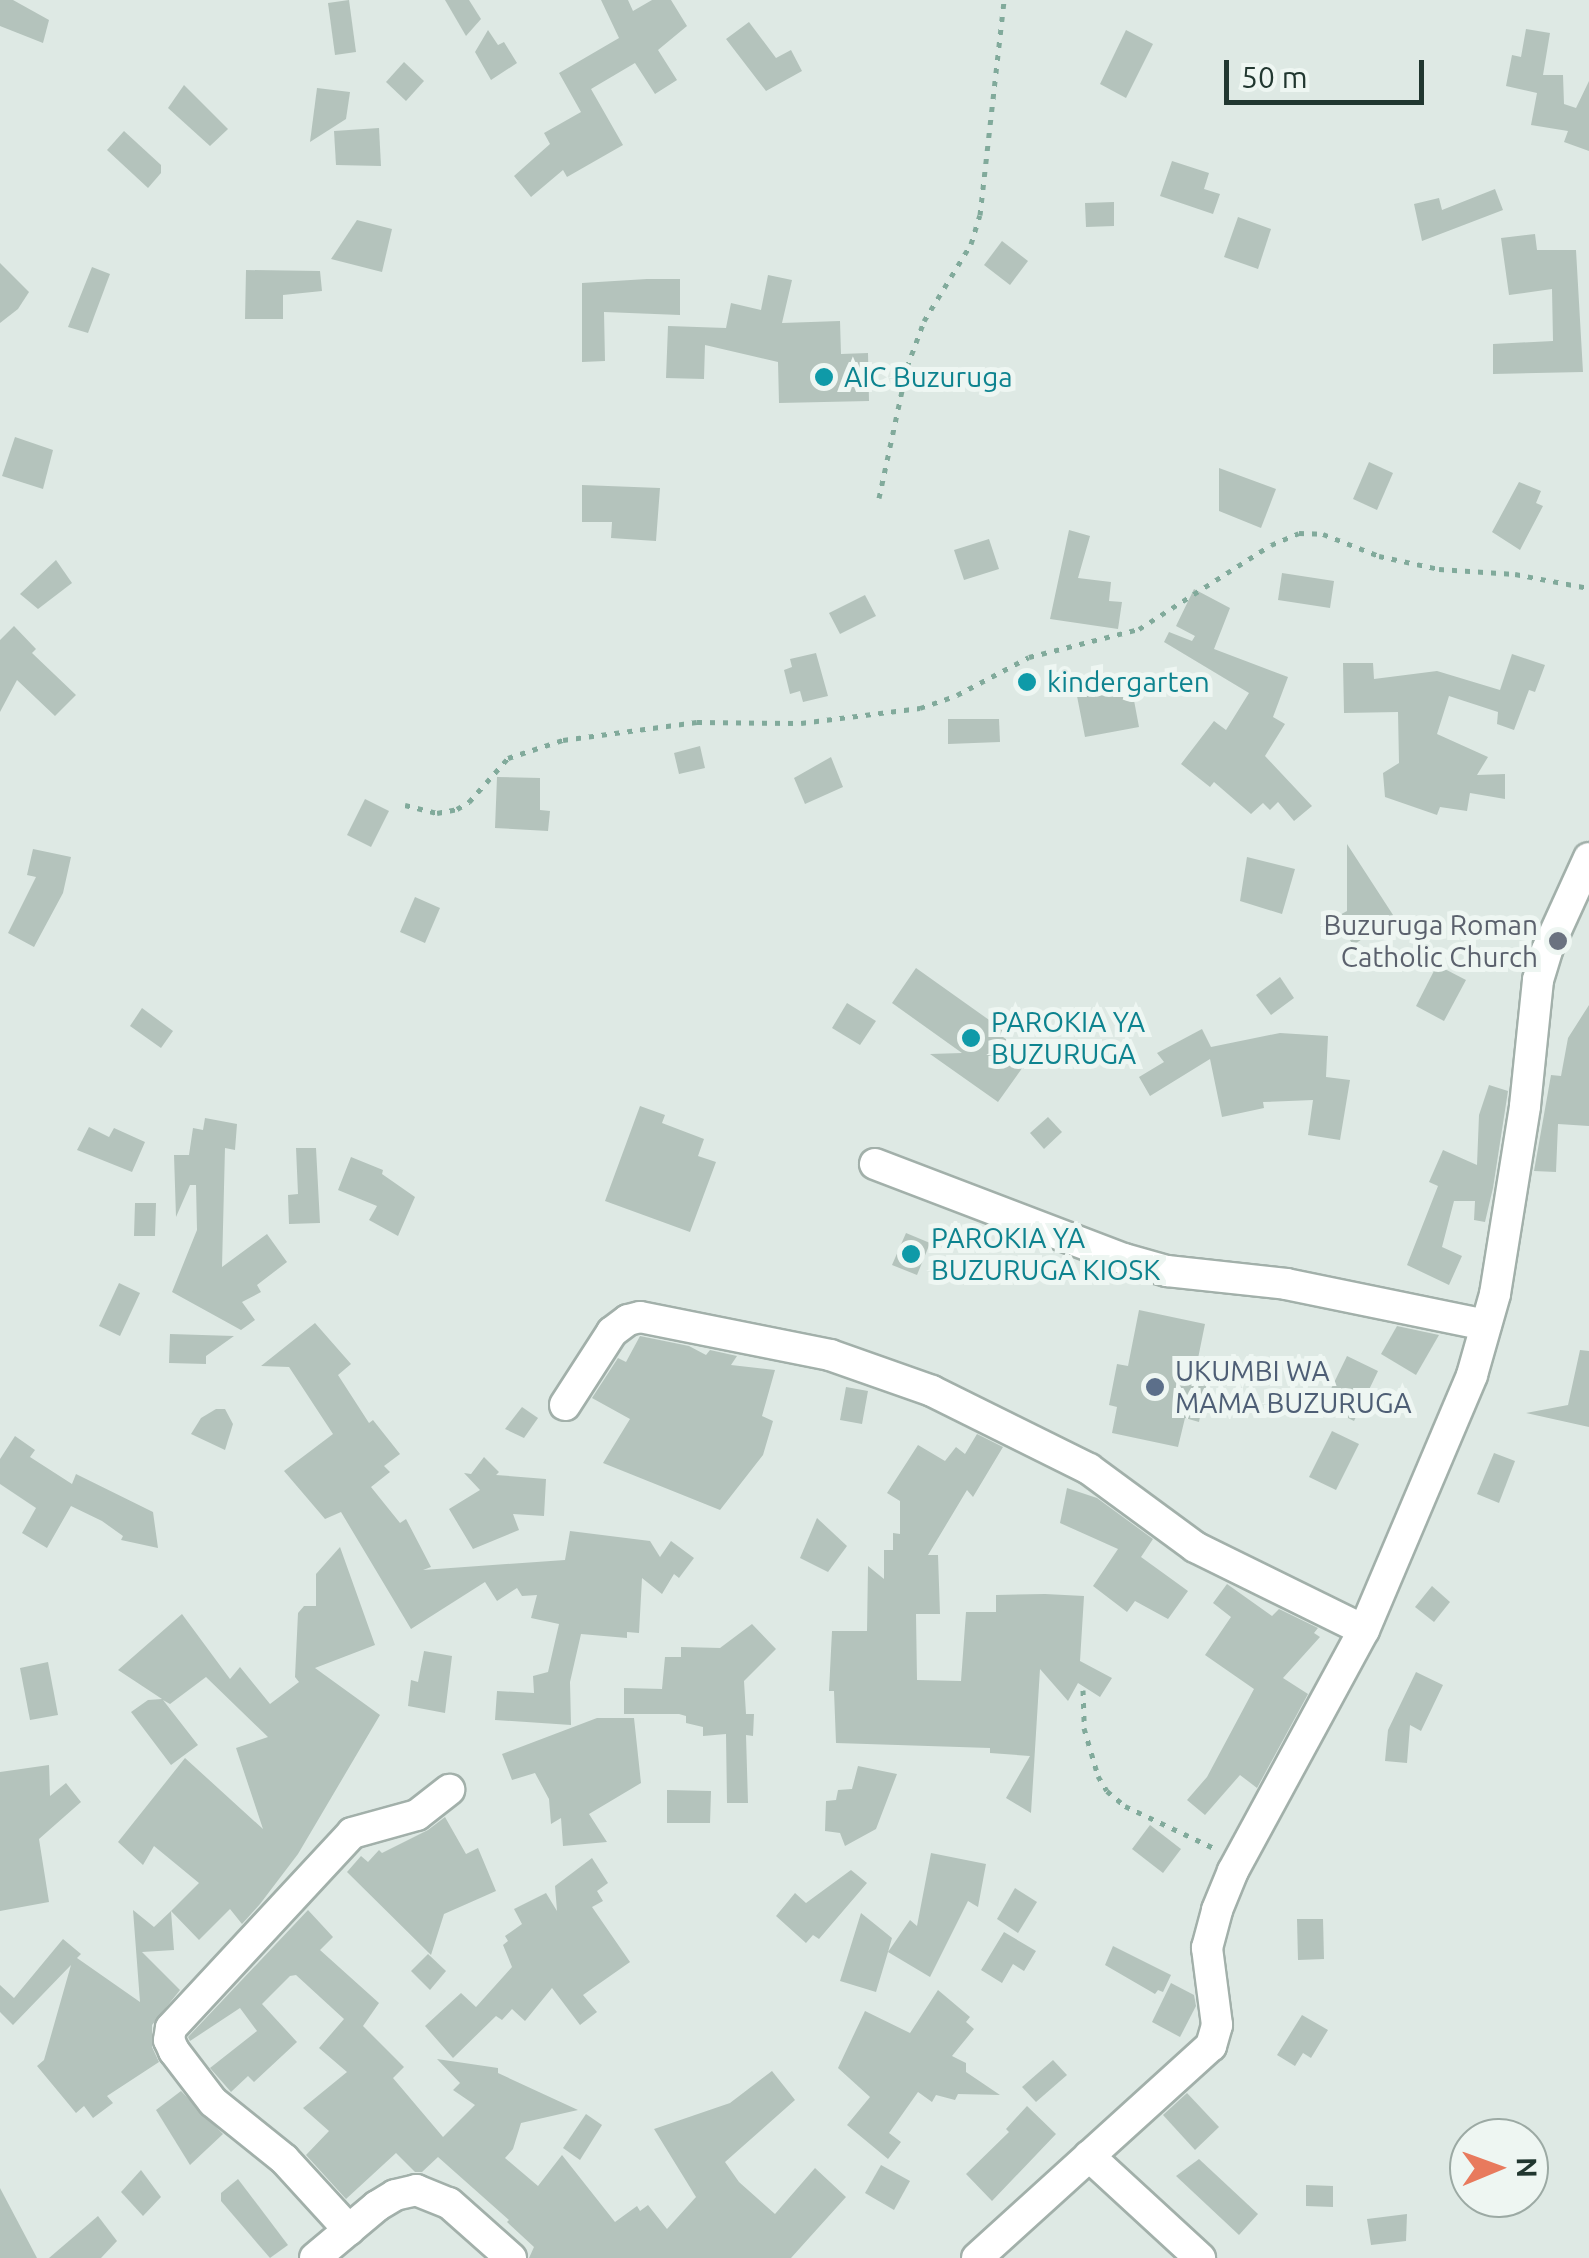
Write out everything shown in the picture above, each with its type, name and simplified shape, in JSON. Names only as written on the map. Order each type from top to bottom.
[{"type":"street","points":[[977,2258],[1210,2046],[1217,2025],[1207,1948],[1240,1858],[1364,1630],[1472,1375],[1495,1294],[1526,1106],[1538,980],[1546,950],[1589,858]]},
{"type":"street","points":[[875,1164],[1167,1271],[1286,1284],[1486,1325]]},
{"type":"street","points":[[565,1405],[612,1332],[628,1320],[640,1317],[830,1355],[932,1391],[1090,1469],[1195,1548],[1364,1630]]},
{"type":"street","points":[[349,2230],[284,2159],[214,2102],[174,2050],[169,2040],[171,2028],[180,2014],[222,1978],[324,1858],[352,1833],[417,1814],[448,1790]]},
{"type":"street","points":[[1089,2156],[1200,2258]]},
{"type":"street","points":[[315,2258],[395,2195],[416,2190],[449,2203],[511,2258]]},
{"type":"path","points":[[879,498],[907,368],[924,322],[971,244],[980,215],[1004,0]]},
{"type":"path","points":[[405,805],[437,812],[458,809],[508,758],[563,740],[697,722],[802,723],[920,708],[957,696],[1030,657],[1139,629],[1271,544],[1299,532],[1324,534],[1379,556],[1440,569],[1515,574],[1589,588]]},
{"type":"path","points":[[1083,1690],[1084,1728],[1098,1776],[1107,1791],[1125,1806],[1240,1858]]},
{"type":"building","points":[[0,0],[13,0],[49,20],[43,43],[0,26]]},
{"type":"building","points":[[349,0],[356,52],[335,55],[328,3]]},
{"type":"building","points":[[445,0],[469,0],[481,19],[466,36]]},
{"type":"building","points":[[601,0],[628,0],[633,11],[652,0],[671,0],[687,26],[658,50],[677,80],[655,94],[635,63],[591,89],[623,145],[567,177],[563,170],[531,197],[514,176],[550,144],[544,133],[581,112],[559,73],[619,38]]},
{"type":"building","points":[[749,22],[776,58],[791,50],[802,71],[766,91],[726,39]]},
{"type":"building","points":[[1526,29],[1550,33],[1543,75],[1563,75],[1564,104],[1576,108],[1589,81],[1589,151],[1564,142],[1568,131],[1531,125],[1537,93],[1506,86],[1512,55],[1521,57]]},
{"type":"building","points":[[488,30],[498,45],[504,42],[517,63],[491,80],[475,52]]},
{"type":"building","points":[[1126,30],[1153,44],[1126,98],[1100,84]]},
{"type":"building","points":[[404,62],[424,81],[406,101],[386,82]]},
{"type":"building","points":[[184,85],[228,129],[210,146],[168,108]]},
{"type":"building","points":[[317,88],[350,92],[346,119],[310,142]]},
{"type":"building","points":[[379,128],[381,166],[336,165],[334,131]]},
{"type":"building","points":[[124,131],[161,165],[161,173],[148,188],[107,150]]},
{"type":"building","points":[[1172,161],[1209,173],[1204,189],[1220,194],[1213,214],[1160,196]]},
{"type":"building","points":[[1495,189],[1503,210],[1422,241],[1414,204],[1439,198],[1442,210]]},
{"type":"building","points":[[1114,202],[1114,226],[1086,227],[1085,203]]},
{"type":"building","points":[[1238,217],[1271,229],[1258,269],[1224,257]]},
{"type":"building","points":[[357,220],[392,229],[382,272],[331,259]]},
{"type":"building","points":[[1535,234],[1537,250],[1576,250],[1583,372],[1493,374],[1493,344],[1553,341],[1552,289],[1509,295],[1501,238]]},
{"type":"building","points":[[1002,241],[1028,261],[1010,285],[984,265]]},
{"type":"building","points":[[0,263],[29,292],[18,309],[0,323]]},
{"type":"building","points":[[92,267],[110,274],[88,333],[68,327]]},
{"type":"building","points":[[246,270],[320,271],[322,291],[283,295],[283,319],[245,319]]},
{"type":"building","points":[[768,275],[792,280],[782,323],[840,321],[841,354],[868,353],[869,401],[779,403],[778,362],[705,345],[704,379],[666,378],[668,326],[726,328],[731,303],[761,310]]},
{"type":"building","points":[[680,279],[680,315],[604,312],[605,361],[582,362],[582,283]]},
{"type":"building","points":[[15,437],[53,450],[43,489],[2,476]]},
{"type":"building","points":[[1369,462],[1393,473],[1377,510],[1353,499]]},
{"type":"building","points":[[1219,468],[1276,489],[1261,528],[1219,511]]},
{"type":"building","points":[[1519,482],[1541,491],[1536,503],[1543,506],[1520,550],[1492,532]]},
{"type":"building","points":[[582,485],[660,488],[656,541],[611,538],[612,522],[582,522]]},
{"type":"building","points":[[1069,530],[1090,536],[1078,578],[1111,582],[1109,601],[1122,602],[1118,629],[1050,619]]},
{"type":"building","points":[[989,539],[999,569],[964,580],[954,550]]},
{"type":"building","points":[[56,560],[72,583],[38,609],[20,594]]},
{"type":"building","points":[[1282,573],[1334,581],[1330,608],[1278,600]]},
{"type":"building","points":[[1194,589],[1230,608],[1214,649],[1288,677],[1273,717],[1285,724],[1265,756],[1312,806],[1294,821],[1278,802],[1270,810],[1263,803],[1251,814],[1214,782],[1210,787],[1181,764],[1214,721],[1226,730],[1249,693],[1164,642],[1169,632],[1192,641],[1195,636],[1176,626]]},
{"type":"building","points":[[865,595],[876,616],[840,634],[829,613]]},
{"type":"building","points":[[14,626],[36,649],[32,653],[76,695],[55,716],[17,680],[0,712],[0,640]]},
{"type":"building","points":[[816,653],[828,696],[803,702],[800,691],[790,694],[784,670],[792,667],[790,659]]},
{"type":"building","points":[[1512,654],[1545,665],[1535,692],[1529,690],[1514,730],[1497,724],[1498,712],[1449,696],[1437,734],[1488,757],[1477,775],[1505,774],[1505,799],[1470,793],[1467,811],[1440,807],[1437,815],[1385,797],[1383,773],[1399,763],[1398,712],[1344,713],[1343,663],[1373,663],[1374,679],[1437,671],[1500,690]]},
{"type":"building","points":[[1100,687],[1101,694],[1123,690],[1124,696],[1133,695],[1139,727],[1085,737],[1076,691]]},
{"type":"building","points":[[948,719],[999,719],[1000,742],[948,744]]},
{"type":"building","points":[[700,746],[705,768],[679,774],[674,753]]},
{"type":"building","points":[[831,757],[843,787],[805,804],[794,778]]},
{"type":"building","points":[[497,777],[540,778],[540,810],[550,811],[548,831],[495,828]]},
{"type":"building","points":[[365,799],[389,811],[371,847],[347,835]]},
{"type":"building","points":[[1347,844],[1395,918],[1353,945],[1336,917],[1347,911]]},
{"type":"building","points":[[33,849],[71,857],[63,893],[34,947],[8,933],[36,877],[27,875]]},
{"type":"building","points":[[1247,857],[1295,869],[1282,914],[1240,901]]},
{"type":"building","points":[[415,897],[440,908],[425,943],[400,932]]},
{"type":"building","points":[[1437,965],[1466,980],[1444,1021],[1416,1006]]},
{"type":"building","name":"PAROKIA YA BUZURUGA","points":[[916,968],[1006,1032],[1003,1037],[1030,1057],[998,1102],[930,1054],[962,1053],[892,1003]]},
{"type":"building","points":[[1280,977],[1294,998],[1271,1015],[1256,995]]},
{"type":"building","points":[[847,1003],[876,1021],[860,1045],[832,1028]]},
{"type":"building","points":[[1589,1005],[1589,1126],[1558,1124],[1556,1172],[1534,1171],[1551,1075],[1561,1076],[1568,1038]]},
{"type":"building","points":[[142,1008],[173,1031],[161,1048],[130,1026]]},
{"type":"building","points":[[1202,1029],[1211,1047],[1280,1033],[1328,1036],[1326,1077],[1350,1080],[1340,1140],[1308,1135],[1313,1100],[1263,1102],[1264,1108],[1222,1117],[1210,1059],[1150,1096],[1139,1077],[1164,1062],[1157,1053]]},
{"type":"building","points":[[1489,1085],[1508,1091],[1493,1188],[1485,1222],[1474,1220],[1475,1201],[1454,1201],[1442,1247],[1462,1256],[1449,1285],[1407,1265],[1438,1186],[1429,1182],[1443,1150],[1477,1165],[1479,1115]]},
{"type":"building","points":[[640,1106],[665,1115],[662,1123],[704,1139],[698,1156],[716,1162],[690,1232],[605,1201]]},
{"type":"building","points":[[1048,1117],[1062,1132],[1044,1149],[1030,1133]]},
{"type":"building","points":[[205,1118],[237,1124],[235,1150],[225,1148],[222,1267],[267,1234],[287,1262],[257,1285],[261,1292],[242,1302],[255,1320],[241,1330],[172,1292],[197,1230],[196,1185],[190,1185],[176,1217],[174,1155],[189,1155],[193,1128],[203,1130]]},
{"type":"building","points":[[89,1127],[109,1137],[114,1128],[145,1142],[132,1172],[77,1150]]},
{"type":"building","points":[[296,1148],[316,1148],[320,1223],[289,1224],[288,1195],[298,1194]]},
{"type":"building","points":[[351,1157],[383,1170],[382,1174],[415,1197],[398,1236],[369,1220],[377,1206],[338,1190]]},
{"type":"building","points":[[135,1203],[156,1203],[155,1236],[134,1236]]},
{"type":"building","name":"PAROKIA YA BUZURUGA KIOSK","points":[[906,1233],[930,1243],[917,1275],[892,1265]]},
{"type":"building","points":[[119,1283],[140,1293],[120,1336],[99,1326]]},
{"type":"building","points":[[1139,1310],[1205,1324],[1193,1383],[1206,1386],[1199,1422],[1185,1418],[1178,1447],[1112,1433],[1117,1407],[1109,1405],[1117,1364],[1128,1366]]},
{"type":"building","points":[[315,1323],[351,1364],[338,1375],[369,1423],[373,1420],[400,1454],[384,1466],[390,1472],[371,1487],[400,1523],[406,1519],[431,1567],[423,1570],[565,1560],[570,1531],[650,1541],[660,1557],[671,1541],[694,1558],[679,1578],[674,1574],[662,1594],[642,1578],[639,1633],[627,1632],[627,1638],[581,1634],[570,1682],[571,1725],[495,1720],[497,1691],[534,1693],[533,1676],[548,1672],[559,1624],[531,1618],[537,1595],[522,1596],[517,1588],[497,1601],[485,1582],[411,1629],[341,1512],[325,1519],[284,1471],[333,1434],[289,1367],[261,1366]]},
{"type":"building","points":[[1397,1326],[1439,1335],[1416,1375],[1381,1354]]},
{"type":"building","points":[[170,1334],[234,1336],[206,1356],[206,1364],[169,1363]]},
{"type":"building","points":[[640,1336],[689,1346],[706,1355],[710,1350],[737,1356],[731,1365],[775,1370],[762,1416],[773,1421],[763,1455],[720,1510],[603,1463],[630,1419],[592,1398],[618,1358],[626,1362]]},
{"type":"building","points":[[1580,1350],[1589,1351],[1589,1427],[1526,1413],[1568,1405]]},
{"type":"building","points":[[1347,1356],[1378,1371],[1354,1421],[1332,1410],[1337,1399],[1328,1395]]},
{"type":"building","points":[[846,1387],[868,1391],[862,1424],[840,1420]]},
{"type":"building","points":[[522,1407],[538,1418],[524,1438],[505,1429]]},
{"type":"building","points":[[216,1409],[225,1409],[233,1424],[225,1450],[191,1434],[201,1418]]},
{"type":"building","points":[[1332,1431],[1359,1444],[1336,1490],[1309,1477]]},
{"type":"building","points":[[977,1434],[1003,1447],[973,1497],[967,1490],[928,1555],[938,1555],[940,1614],[916,1614],[917,1680],[961,1681],[966,1612],[996,1612],[996,1595],[1045,1594],[1084,1596],[1080,1661],[1112,1678],[1100,1697],[1078,1683],[1068,1701],[1040,1669],[1031,1813],[1006,1798],[1030,1756],[990,1753],[990,1748],[836,1743],[834,1691],[829,1691],[832,1631],[867,1631],[868,1566],[884,1579],[884,1550],[893,1550],[893,1533],[900,1534],[900,1501],[887,1493],[918,1445],[945,1461],[956,1447],[965,1454]]},
{"type":"building","points":[[15,1436],[35,1450],[30,1457],[72,1484],[76,1474],[153,1512],[158,1548],[121,1540],[123,1536],[102,1521],[71,1506],[47,1548],[22,1533],[36,1508],[0,1484],[0,1459]]},
{"type":"building","points":[[1494,1453],[1515,1461],[1499,1503],[1477,1494]]},
{"type":"building","points":[[484,1457],[499,1472],[496,1475],[546,1479],[544,1516],[513,1514],[519,1530],[473,1549],[449,1509],[480,1490],[464,1473],[471,1474]]},
{"type":"building","points":[[1067,1488],[1097,1498],[1153,1539],[1141,1557],[1188,1591],[1168,1619],[1135,1601],[1127,1612],[1093,1586],[1118,1549],[1060,1523]]},
{"type":"building","points":[[817,1518],[847,1546],[828,1572],[800,1558]]},
{"type":"building","points":[[340,1547],[375,1645],[315,1668],[380,1715],[298,1854],[260,1904],[242,1924],[230,1909],[199,1940],[171,1911],[199,1883],[154,1846],[143,1865],[118,1842],[185,1758],[263,1829],[236,1748],[268,1737],[206,1677],[170,1704],[163,1700],[198,1745],[171,1765],[131,1712],[148,1700],[162,1699],[118,1670],[182,1614],[230,1679],[240,1667],[270,1704],[299,1682],[295,1677],[298,1613],[304,1606],[316,1606],[316,1574]]},
{"type":"building","points":[[1227,1584],[1272,1616],[1279,1609],[1318,1628],[1314,1633],[1320,1637],[1283,1678],[1308,1694],[1257,1788],[1240,1775],[1205,1815],[1187,1800],[1207,1777],[1254,1689],[1205,1655],[1231,1617],[1213,1603]]},
{"type":"building","points":[[1432,1586],[1450,1602],[1434,1622],[1415,1607]]},
{"type":"building","points":[[752,1624],[776,1649],[744,1681],[746,1714],[754,1714],[753,1736],[746,1735],[748,1803],[727,1803],[726,1734],[703,1736],[703,1727],[686,1723],[686,1716],[679,1714],[624,1714],[624,1688],[662,1689],[665,1657],[681,1657],[681,1647],[720,1648]]},
{"type":"building","points":[[424,1651],[452,1656],[445,1713],[408,1706],[411,1680],[418,1682]]},
{"type":"building","points":[[48,1662],[58,1715],[30,1720],[20,1668]]},
{"type":"building","points":[[1416,1672],[1443,1685],[1421,1731],[1410,1725],[1407,1763],[1385,1761],[1388,1730]]},
{"type":"building","points":[[597,1718],[634,1718],[641,1783],[589,1814],[607,1842],[563,1846],[561,1818],[551,1824],[549,1799],[535,1773],[512,1780],[502,1754]]},
{"type":"building","points":[[49,1765],[50,1796],[66,1783],[81,1802],[39,1839],[49,1902],[0,1911],[0,1772]]},
{"type":"building","points":[[858,1766],[897,1774],[876,1829],[845,1846],[840,1833],[825,1831],[826,1801],[836,1800],[838,1790],[852,1789]]},
{"type":"building","points":[[667,1790],[711,1791],[710,1823],[667,1823]]},
{"type":"building","points":[[445,1817],[466,1854],[478,1848],[496,1891],[444,1914],[431,1955],[347,1872],[361,1856],[368,1862],[379,1850],[382,1853],[428,1830]]},
{"type":"building","points":[[1150,1825],[1181,1849],[1163,1873],[1132,1849]]},
{"type":"building","points":[[931,1853],[986,1864],[978,1907],[968,1901],[930,1977],[888,1952],[910,1920],[917,1926]]},
{"type":"building","points":[[592,1858],[608,1883],[597,1891],[603,1901],[592,1907],[630,1962],[583,1995],[597,2012],[580,2025],[552,1988],[525,2021],[512,2009],[502,2020],[496,2016],[453,2058],[425,2026],[461,1993],[476,2007],[512,1967],[503,1945],[508,1941],[505,1936],[522,1924],[514,1909],[546,1893],[557,1911],[555,1886]]},
{"type":"building","points":[[851,1870],[867,1883],[819,1939],[813,1935],[806,1943],[776,1916],[795,1893],[806,1903]]},
{"type":"building","points":[[1015,1888],[1037,1902],[1018,1933],[997,1919]]},
{"type":"building","points":[[133,1910],[154,1927],[171,1911],[174,1950],[142,1952],[180,1990],[152,2025],[152,2047],[159,2062],[107,2096],[113,2103],[93,2118],[84,2106],[76,2113],[37,2066],[44,2060],[71,1965],[13,2025],[0,2012],[0,1985],[14,1998],[63,1939],[81,1954],[77,1958],[140,2002]]},
{"type":"building","points":[[308,1910],[333,1937],[320,1950],[379,2003],[363,2026],[404,2067],[393,2078],[443,2137],[475,2105],[453,2090],[460,2083],[437,2059],[498,2068],[498,2073],[578,2110],[521,2123],[513,2149],[505,2158],[538,2186],[562,2155],[615,2222],[637,2206],[640,2211],[648,2205],[667,2229],[696,2197],[654,2129],[730,2103],[772,2071],[795,2100],[725,2162],[739,2182],[775,2214],[815,2168],[846,2197],[791,2258],[529,2258],[534,2247],[438,2157],[422,2172],[415,2172],[396,2153],[346,2199],[306,2155],[329,2131],[303,2108],[347,2072],[319,2048],[344,2019],[296,1975],[290,1976],[262,2004],[297,2042],[254,2082],[248,2076],[231,2092],[210,2068],[257,2031],[240,2008],[190,2041],[188,2037]]},
{"type":"building","points":[[861,1913],[892,1938],[876,1992],[840,1981]]},
{"type":"building","points":[[1297,1919],[1323,1919],[1324,1959],[1298,1960]]},
{"type":"building","points":[[1004,1932],[1036,1951],[1024,1971],[1013,1964],[1002,1983],[981,1970]]},
{"type":"building","points":[[1113,1946],[1171,1975],[1163,1992],[1158,1990],[1155,1994],[1105,1965]]},
{"type":"building","points":[[428,1954],[446,1971],[430,1990],[411,1971]]},
{"type":"building","points":[[1171,1983],[1194,1995],[1196,2006],[1180,2037],[1152,2022]]},
{"type":"building","points":[[938,1990],[970,2017],[966,2022],[974,2029],[952,2056],[966,2063],[966,2072],[1000,2095],[958,2094],[955,2100],[936,2095],[932,2102],[918,2092],[889,2133],[901,2142],[888,2159],[847,2125],[870,2097],[838,2068],[865,2011],[910,2033]]},
{"type":"building","points":[[1302,2015],[1328,2030],[1311,2058],[1303,2053],[1295,2066],[1277,2055]]},
{"type":"building","points":[[1053,2060],[1067,2075],[1036,2102],[1022,2087]]},
{"type":"building","points":[[181,2091],[223,2134],[190,2165],[156,2110]]},
{"type":"building","points":[[1187,2093],[1219,2127],[1195,2150],[1163,2115]]},
{"type":"building","points":[[1027,2106],[1056,2134],[992,2201],[966,2174],[1009,2132],[1006,2129]]},
{"type":"building","points":[[586,2114],[602,2125],[580,2160],[563,2148]]},
{"type":"building","points":[[1199,2159],[1258,2214],[1239,2235],[1176,2176]]},
{"type":"building","points":[[881,2165],[910,2181],[894,2210],[865,2193]]},
{"type":"building","points":[[141,2170],[161,2197],[143,2216],[121,2192]]},
{"type":"building","points":[[238,2179],[288,2245],[270,2258],[221,2201],[221,2193]]},
{"type":"building","points":[[1306,2185],[1333,2186],[1333,2207],[1306,2206]]},
{"type":"building","points":[[0,2188],[37,2258],[0,2258]]},
{"type":"building","points":[[1407,2214],[1406,2241],[1371,2245],[1367,2219]]},
{"type":"building","points":[[98,2216],[117,2241],[101,2258],[49,2258]]},
{"type":"place","name":"AIC Buzuruga","points":[[824,377]]},
{"type":"place","name":"kindergarten","points":[[1027,682]]},
{"type":"place","name":"Buzuruga Roman Catholic Church","points":[[1558,941]]},
{"type":"place","name":"PAROKIA YA BUZURUGA","points":[[971,1038]]},
{"type":"place","name":"PAROKIA YA BUZURUGA KIOSK","points":[[911,1254]]},
{"type":"place","name":"UKUMBI WA MAMA BUZURUGA","points":[[1155,1387]]}]
